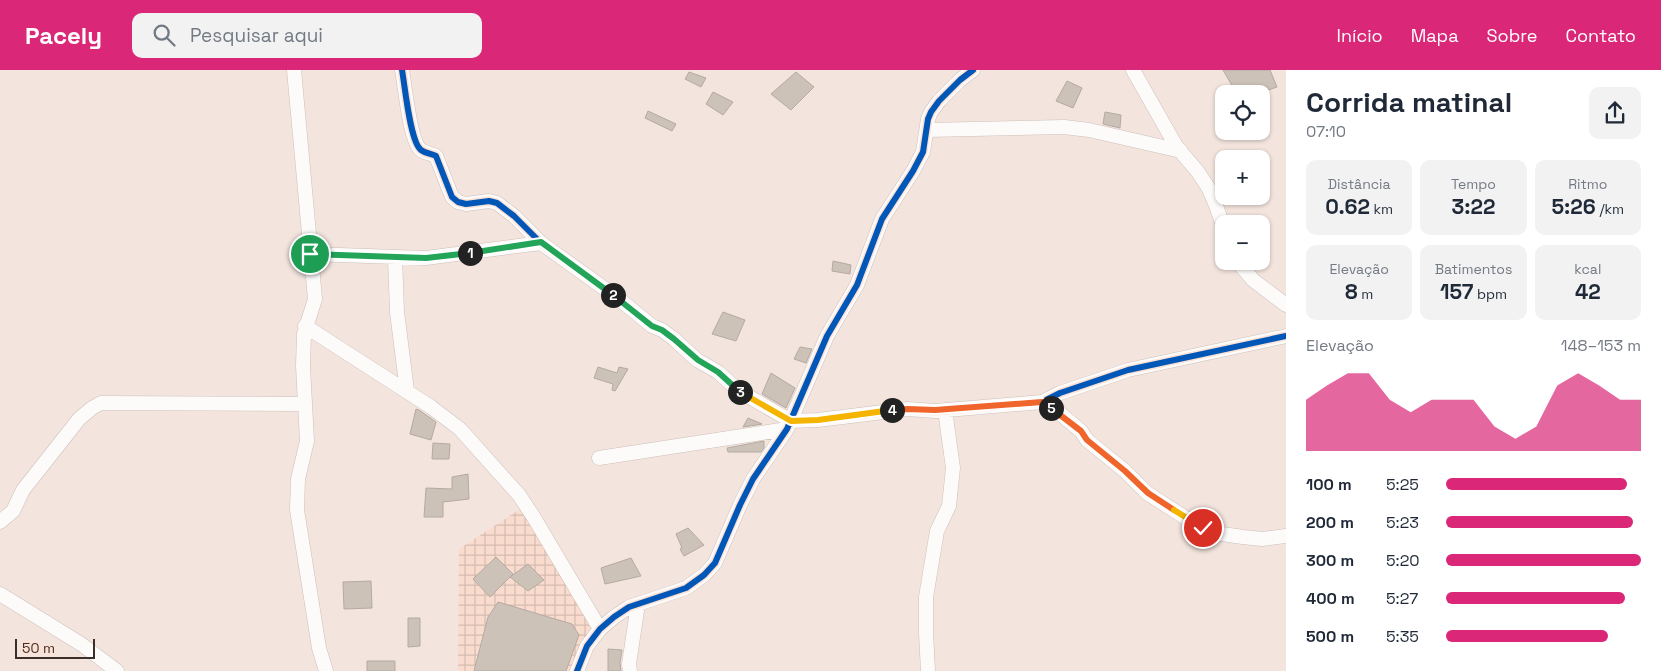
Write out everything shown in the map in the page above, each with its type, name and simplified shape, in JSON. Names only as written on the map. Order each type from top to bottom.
[{"type":"street","points":[[294,70],[315,299],[305,326],[303,366],[307,441],[298,479],[298,517],[319,648],[326,671]]},
{"type":"street","points":[[402,70],[412,132],[416,144],[421,150],[436,156],[452,197],[458,202],[466,204],[497,203],[514,216],[541,242],[619,299],[652,326],[668,334],[698,360],[718,372],[739,391],[789,425]]},
{"type":"street","points":[[577,671],[587,646],[600,629],[629,607],[686,588],[704,575],[714,563],[753,479],[789,425],[808,385],[827,336],[857,285],[882,219],[923,152],[928,119],[939,101],[960,80],[974,70]]},
{"type":"street","points":[[1133,70],[1181,152],[1209,189],[1219,215]]},
{"type":"street","points":[[927,130],[1064,127],[1089,130],[1181,152]]},
{"type":"street","points":[[310,254],[426,258],[541,242]]},
{"type":"street","points":[[395,258],[397,312],[406,391]]},
{"type":"street","points":[[1245,270],[1253,280],[1286,305]]},
{"type":"street","points":[[305,326],[447,417],[460,429],[519,495],[600,629]]},
{"type":"street","points":[[598,458],[818,420],[908,409],[946,410],[1042,402],[1060,393],[1128,370],[1286,336]]},
{"type":"street","points":[[1042,402],[1057,411],[1081,431],[1087,440],[1125,471],[1148,493],[1192,522],[1222,534],[1262,539],[1286,536]]},
{"type":"street","points":[[0,522],[13,511],[23,490],[79,419],[101,403],[305,404]]},
{"type":"street","points":[[928,671],[926,597],[937,531],[950,506],[952,468],[946,410]]},
{"type":"street","points":[[0,594],[81,644],[117,671]]},
{"type":"street","points":[[630,671],[629,664],[638,604]]},
{"type":"shaded area","points":[[522,508],[594,631],[578,671],[458,671],[459,549]]},
{"type":"building","points":[[1223,70],[1270,70],[1277,87],[1270,89],[1270,85],[1232,85]]},
{"type":"building","points":[[689,72],[706,78],[701,87],[685,79]]},
{"type":"building","points":[[796,72],[814,87],[791,110],[771,94]]},
{"type":"building","points":[[1067,81],[1082,88],[1073,108],[1056,101]]},
{"type":"building","points":[[713,92],[733,102],[723,115],[706,104]]},
{"type":"building","points":[[648,111],[676,124],[672,131],[645,118]]},
{"type":"building","points":[[1105,112],[1121,115],[1120,128],[1103,124]]},
{"type":"building","points":[[833,261],[851,265],[850,274],[832,271]]},
{"type":"building","points":[[723,312],[745,320],[736,341],[712,334]]},
{"type":"building","points":[[800,347],[812,349],[806,363],[794,359]]},
{"type":"building","points":[[598,367],[617,373],[619,367],[628,369],[615,391],[612,390],[613,384],[594,378]]},
{"type":"building","points":[[771,373],[795,388],[786,408],[762,394]]},
{"type":"building","points":[[416,409],[436,422],[431,440],[410,434]]},
{"type":"building","points":[[748,418],[762,424],[743,427]]},
{"type":"building","points":[[764,441],[764,448],[761,452],[728,452],[727,448]]},
{"type":"building","points":[[433,443],[450,444],[449,459],[432,459]]},
{"type":"building","points":[[468,474],[469,499],[443,502],[443,517],[424,517],[426,488],[452,489],[452,477]]},
{"type":"building","points":[[688,528],[704,545],[684,556],[676,534]]},
{"type":"building","points":[[496,557],[513,574],[490,597],[473,579]]},
{"type":"building","points":[[631,558],[641,576],[605,584],[601,568]]},
{"type":"building","points":[[528,564],[544,580],[528,591],[510,577]]},
{"type":"building","points":[[371,581],[372,608],[344,609],[343,582]]},
{"type":"building","points":[[498,602],[572,624],[579,635],[566,671],[474,671],[488,617]]},
{"type":"building","points":[[408,618],[420,618],[420,646],[408,647]]},
{"type":"building","points":[[608,649],[622,650],[621,671],[608,671]]},
{"type":"building","points":[[367,661],[395,661],[395,671],[367,671]]},
{"type":"cycle path","points":[[402,70],[406,100],[417,145],[421,150],[436,156],[452,197],[458,202],[466,204],[489,201],[497,203],[514,216],[541,243],[619,299],[652,326],[662,330],[697,360],[718,372],[739,391],[791,421],[818,420],[908,409],[935,411],[1042,402],[1060,393],[1128,370],[1286,336]]},
{"type":"cycle path","points":[[577,671],[587,646],[600,629],[614,617],[629,607],[686,588],[704,575],[715,563],[753,479],[787,429],[827,336],[857,285],[882,219],[923,152],[928,119],[931,112],[939,101],[973,70]]},
{"type":"route","points":[[310,254],[426,258],[541,242],[619,299],[652,326],[662,330],[674,339],[698,360],[718,372],[746,397],[791,421],[818,420],[908,409],[935,410],[1042,402],[1057,411],[1081,431],[1087,440],[1125,471],[1148,493],[1203,528]]}]
